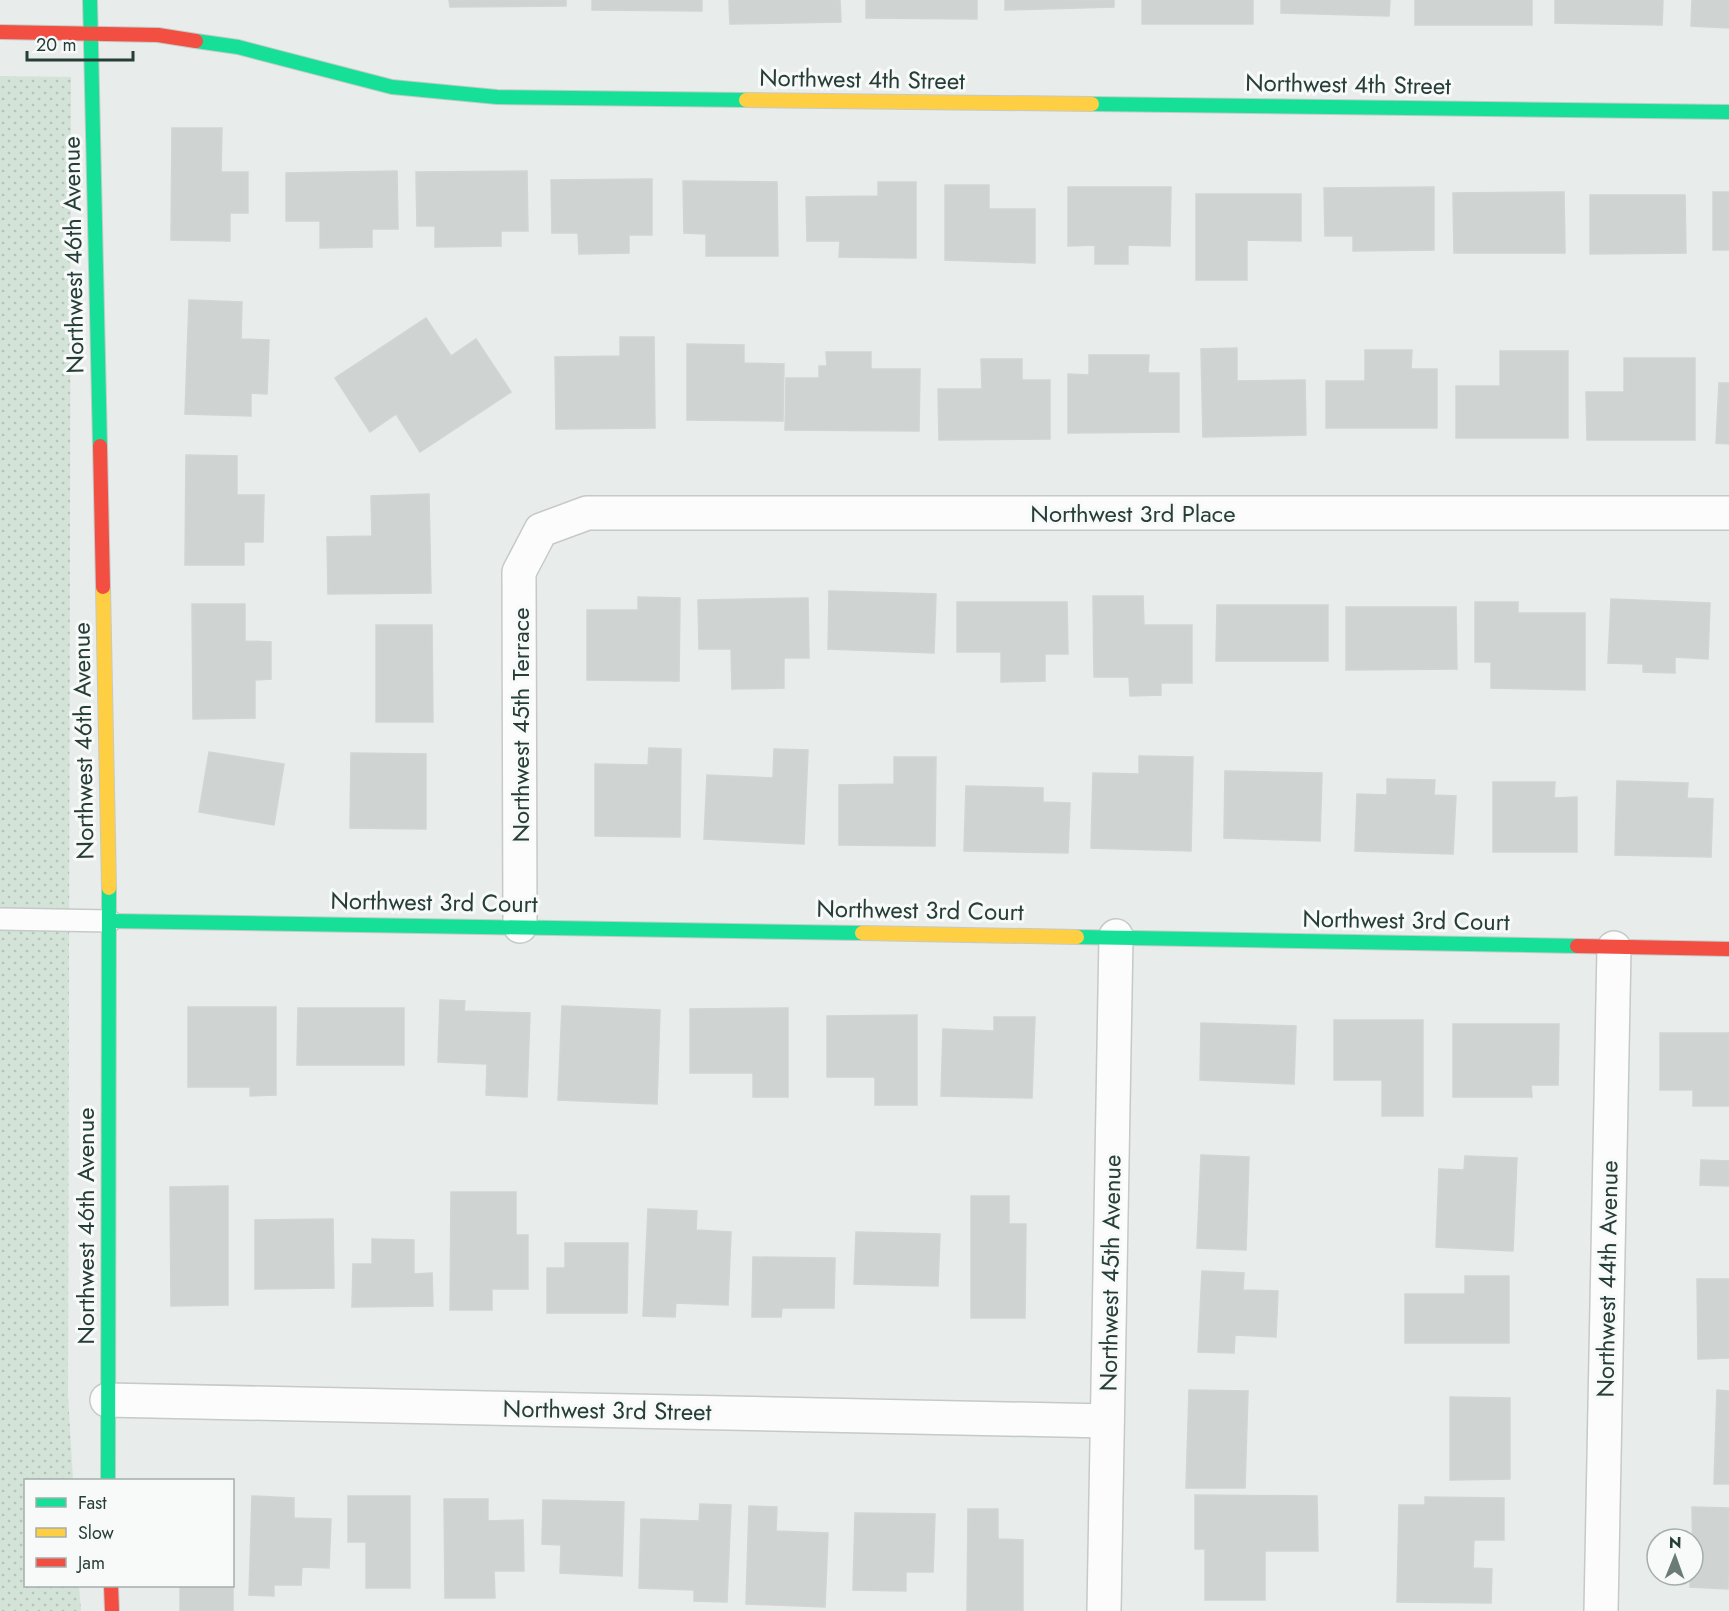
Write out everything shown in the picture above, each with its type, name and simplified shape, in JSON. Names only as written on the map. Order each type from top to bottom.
[{"type":"street","name":"Northwest 46th Avenue","points":[[90,0],[110,921],[106,1400],[108,1479]]},
{"type":"street","name":"Northwest 4th Street","points":[[0,32],[158,35],[238,47],[392,87],[497,97],[1729,111]]},
{"type":"street","name":"Northwest 3rd Place","points":[[541,531],[587,513],[1729,513]]},
{"type":"street","name":"Northwest 45th Terrace","points":[[520,926],[519,572],[541,531]]},
{"type":"street","name":"Northwest 3rd Court","points":[[110,921],[1116,936],[1729,949]]},
{"type":"street","name":"Northwest 45th Avenue","points":[[1104,1611],[1116,936]]},
{"type":"street","name":"Northwest 44th Avenue","points":[[1601,1611],[1614,948]]},
{"type":"street","name":"Northwest 3rd Street","points":[[106,1400],[1107,1421]]},
{"type":"street","points":[[111,1587],[112,1611]]},
{"type":"lane","points":[[0,919],[110,921]]},
{"type":"green space","points":[[0,76],[71,77],[68,1397],[73,1479],[24,1479],[24,1587],[79,1587],[81,1611],[0,1611]]},
{"type":"building","points":[[449,0],[566,0],[566,6],[450,7]]},
{"type":"building","points":[[592,0],[702,0],[702,11],[592,10]]},
{"type":"building","points":[[729,0],[840,0],[841,22],[730,24]]},
{"type":"building","points":[[866,0],[977,0],[977,19],[866,18]]},
{"type":"building","points":[[1005,0],[1114,0],[1114,7],[1005,10]]},
{"type":"building","points":[[1142,0],[1253,0],[1253,24],[1142,24]]},
{"type":"building","points":[[1281,0],[1390,0],[1389,16],[1281,13]]},
{"type":"building","points":[[1415,0],[1532,0],[1532,25],[1415,25]]},
{"type":"building","points":[[1555,0],[1663,0],[1662,25],[1555,23]]},
{"type":"building","points":[[1692,0],[1729,0],[1729,28],[1691,26]]},
{"type":"building","points":[[172,128],[222,128],[221,172],[248,172],[248,213],[230,213],[230,241],[171,240]]},
{"type":"building","points":[[397,171],[398,229],[372,229],[372,247],[320,248],[320,221],[286,221],[286,173]]},
{"type":"building","points":[[527,171],[528,231],[501,231],[501,246],[435,247],[435,226],[417,226],[416,172]]},
{"type":"building","points":[[652,179],[652,235],[629,235],[629,253],[579,254],[578,233],[552,233],[551,180]]},
{"type":"building","points":[[683,181],[777,182],[778,256],[706,256],[706,234],[684,233]]},
{"type":"building","points":[[878,182],[916,182],[916,258],[839,257],[840,241],[807,241],[806,197],[878,196]]},
{"type":"building","points":[[945,185],[989,185],[989,209],[1035,209],[1035,263],[945,260]]},
{"type":"building","points":[[1068,187],[1171,187],[1170,246],[1128,245],[1128,264],[1095,264],[1095,245],[1068,246]]},
{"type":"building","points":[[1434,187],[1434,250],[1353,251],[1353,236],[1325,236],[1324,188]]},
{"type":"building","points":[[1564,192],[1565,253],[1454,253],[1453,193]]},
{"type":"building","points":[[1713,192],[1729,192],[1729,250],[1713,250]]},
{"type":"building","points":[[1196,194],[1301,194],[1301,241],[1247,240],[1247,280],[1196,280]]},
{"type":"building","points":[[1590,195],[1685,195],[1686,253],[1590,254]]},
{"type":"building","points":[[189,300],[242,302],[241,339],[269,340],[267,394],[251,393],[251,416],[185,414]]},
{"type":"building","points":[[426,318],[451,356],[476,339],[511,392],[420,452],[396,414],[370,432],[335,378]]},
{"type":"building","points":[[620,337],[654,337],[655,428],[556,429],[555,357],[620,356]]},
{"type":"building","points":[[687,344],[744,345],[744,363],[784,364],[783,421],[687,420]]},
{"type":"building","points":[[1237,348],[1237,381],[1305,380],[1306,435],[1203,437],[1201,349]]},
{"type":"building","points":[[1365,350],[1412,350],[1411,369],[1437,369],[1437,428],[1326,428],[1326,381],[1365,381]]},
{"type":"building","points":[[1500,351],[1568,351],[1568,438],[1456,438],[1456,386],[1500,386]]},
{"type":"building","points":[[826,352],[871,352],[871,369],[920,369],[919,431],[785,430],[786,378],[819,378],[819,366],[827,366]]},
{"type":"building","points":[[1089,355],[1149,355],[1148,373],[1179,373],[1179,432],[1068,433],[1068,374],[1089,375]]},
{"type":"building","points":[[1624,358],[1695,358],[1695,440],[1587,440],[1586,392],[1624,392]]},
{"type":"building","points":[[981,359],[1022,359],[1022,380],[1050,380],[1050,439],[939,440],[938,389],[982,389]]},
{"type":"building","points":[[1719,383],[1729,383],[1729,444],[1716,443]]},
{"type":"building","points":[[186,455],[237,456],[237,495],[264,495],[263,542],[244,542],[244,565],[185,565]]},
{"type":"building","points":[[429,494],[431,593],[328,594],[327,537],[372,536],[371,496]]},
{"type":"building","points":[[829,591],[936,594],[934,653],[828,649]]},
{"type":"building","points":[[1093,596],[1143,596],[1144,625],[1192,625],[1192,683],[1161,683],[1161,695],[1130,696],[1129,677],[1094,677]]},
{"type":"building","points":[[638,597],[680,598],[679,681],[587,680],[587,610],[638,610]]},
{"type":"building","points":[[808,598],[809,658],[784,658],[784,688],[732,689],[731,649],[699,649],[698,600]]},
{"type":"building","points":[[1611,599],[1710,603],[1708,659],[1675,657],[1675,673],[1643,672],[1643,664],[1608,663]]},
{"type":"building","points":[[957,602],[1067,602],[1068,654],[1045,654],[1045,681],[1001,682],[1001,652],[957,652]]},
{"type":"building","points":[[1475,602],[1518,602],[1518,613],[1585,613],[1585,690],[1491,688],[1491,662],[1475,662]]},
{"type":"building","points":[[192,604],[245,604],[245,641],[271,642],[271,679],[255,680],[255,718],[193,719]]},
{"type":"building","points":[[1217,605],[1328,605],[1328,661],[1216,661]]},
{"type":"building","points":[[1346,607],[1456,607],[1457,669],[1346,670]]},
{"type":"building","points":[[376,625],[432,625],[433,722],[376,722]]},
{"type":"building","points":[[649,748],[681,749],[680,837],[595,836],[595,764],[648,765]]},
{"type":"building","points":[[774,749],[808,750],[804,844],[704,839],[707,775],[773,778]]},
{"type":"building","points":[[209,752],[284,764],[274,825],[199,812]]},
{"type":"building","points":[[351,753],[426,754],[426,829],[350,828]]},
{"type":"building","points":[[1139,756],[1193,757],[1191,851],[1091,848],[1093,773],[1139,774]]},
{"type":"building","points":[[894,757],[936,757],[935,846],[839,845],[839,785],[894,784]]},
{"type":"building","points":[[1225,771],[1322,773],[1320,841],[1224,838]]},
{"type":"building","points":[[1387,779],[1435,780],[1434,795],[1456,796],[1453,854],[1355,851],[1357,794],[1387,795]]},
{"type":"building","points":[[1617,781],[1688,783],[1687,798],[1713,799],[1711,857],[1615,855]]},
{"type":"building","points":[[1493,782],[1555,782],[1554,798],[1577,797],[1577,852],[1493,852]]},
{"type":"building","points":[[966,786],[1043,788],[1043,802],[1070,803],[1068,853],[964,851]]},
{"type":"building","points":[[440,1000],[465,1001],[464,1011],[530,1013],[527,1097],[486,1095],[487,1064],[438,1062]]},
{"type":"building","points":[[562,1006],[660,1010],[657,1104],[558,1100]]},
{"type":"building","points":[[188,1007],[276,1007],[276,1095],[250,1096],[250,1087],[188,1087]]},
{"type":"building","points":[[298,1008],[404,1008],[404,1065],[297,1065]]},
{"type":"building","points":[[788,1008],[788,1097],[753,1097],[753,1073],[690,1073],[690,1009]]},
{"type":"building","points":[[917,1015],[917,1105],[875,1105],[875,1077],[827,1077],[827,1016]]},
{"type":"building","points":[[994,1017],[1035,1017],[1032,1098],[941,1096],[943,1029],[994,1031]]},
{"type":"building","points":[[1334,1020],[1423,1020],[1423,1116],[1382,1116],[1382,1080],[1334,1080]]},
{"type":"building","points":[[1201,1023],[1296,1026],[1294,1084],[1200,1080]]},
{"type":"building","points":[[1453,1024],[1559,1024],[1558,1085],[1531,1085],[1532,1097],[1453,1097]]},
{"type":"building","points":[[1660,1033],[1729,1033],[1729,1106],[1693,1106],[1693,1090],[1660,1090]]},
{"type":"building","points":[[1201,1155],[1249,1157],[1246,1250],[1197,1248]]},
{"type":"building","points":[[1465,1156],[1517,1158],[1513,1251],[1436,1247],[1439,1169],[1464,1170]]},
{"type":"building","points":[[1701,1160],[1729,1161],[1729,1186],[1700,1185]]},
{"type":"building","points":[[228,1186],[228,1305],[171,1306],[170,1187]]},
{"type":"building","points":[[451,1192],[516,1192],[516,1235],[528,1235],[528,1289],[492,1289],[492,1310],[450,1310]]},
{"type":"building","points":[[971,1196],[1009,1196],[1009,1224],[1026,1224],[1025,1318],[971,1318]]},
{"type":"building","points":[[648,1209],[697,1211],[696,1230],[731,1232],[728,1305],[676,1303],[675,1317],[643,1316]]},
{"type":"building","points":[[333,1219],[334,1288],[255,1289],[255,1220]]},
{"type":"building","points":[[856,1232],[940,1234],[938,1286],[854,1284]]},
{"type":"building","points":[[372,1239],[414,1240],[414,1274],[432,1273],[433,1306],[352,1307],[353,1264],[372,1264]]},
{"type":"building","points":[[565,1243],[628,1243],[627,1313],[547,1313],[547,1268],[565,1268]]},
{"type":"building","points":[[753,1257],[835,1258],[834,1308],[782,1308],[781,1317],[752,1317]]},
{"type":"building","points":[[1202,1271],[1244,1273],[1243,1290],[1278,1291],[1276,1337],[1235,1335],[1234,1353],[1198,1352]]},
{"type":"building","points":[[1465,1276],[1509,1276],[1509,1343],[1405,1343],[1405,1294],[1465,1294]]},
{"type":"building","points":[[1697,1279],[1729,1279],[1729,1358],[1698,1359]]},
{"type":"building","points":[[1189,1390],[1248,1391],[1245,1488],[1186,1488]]},
{"type":"building","points":[[1717,1390],[1729,1391],[1729,1484],[1714,1484]]},
{"type":"building","points":[[1450,1397],[1510,1398],[1510,1479],[1450,1480]]},
{"type":"building","points":[[1195,1495],[1317,1496],[1318,1551],[1265,1551],[1265,1600],[1205,1600],[1205,1549],[1195,1549]]},
{"type":"building","points":[[252,1496],[294,1498],[294,1518],[331,1519],[329,1568],[302,1567],[301,1585],[274,1585],[274,1596],[249,1595]]},
{"type":"building","points":[[348,1496],[410,1496],[410,1588],[366,1588],[366,1542],[348,1542]]},
{"type":"building","points":[[1425,1497],[1504,1498],[1504,1540],[1474,1540],[1473,1568],[1492,1569],[1491,1603],[1397,1602],[1399,1505],[1425,1505]]},
{"type":"building","points":[[444,1499],[488,1499],[488,1521],[523,1520],[524,1571],[494,1571],[495,1598],[445,1598]]},
{"type":"building","points":[[543,1500],[624,1502],[622,1576],[560,1573],[561,1545],[542,1544]]},
{"type":"building","points":[[700,1504],[731,1505],[727,1602],[694,1601],[694,1590],[639,1588],[641,1519],[699,1521]]},
{"type":"building","points":[[749,1506],[777,1507],[776,1531],[828,1533],[825,1607],[746,1604]]},
{"type":"building","points":[[1692,1507],[1729,1508],[1728,1589],[1690,1587],[1705,1587],[1705,1527],[1692,1527]]},
{"type":"building","points":[[968,1509],[998,1509],[998,1539],[1023,1540],[1023,1611],[967,1611]]},
{"type":"building","points":[[855,1513],[935,1514],[933,1572],[906,1572],[906,1591],[853,1590]]},
{"type":"building","points":[[180,1587],[233,1587],[233,1611],[180,1611]]},
{"type":"traffic: fast","points":[[90,0],[100,446]]},
{"type":"traffic: fast","points":[[196,41],[238,47],[392,87],[497,97],[746,100]]},
{"type":"traffic: fast","points":[[1092,104],[1729,112]]},
{"type":"traffic: fast","points":[[108,1479],[109,888]]},
{"type":"traffic: fast","points":[[110,921],[862,933]]},
{"type":"traffic: fast","points":[[1077,937],[1577,946]]},
{"type":"traffic: slow","points":[[746,100],[1092,104]]},
{"type":"traffic: slow","points":[[103,587],[109,888]]},
{"type":"traffic: slow","points":[[862,933],[1077,937]]},
{"type":"traffic: jam","points":[[0,32],[158,35],[196,41]]},
{"type":"traffic: jam","points":[[100,446],[103,587]]},
{"type":"traffic: jam","points":[[1577,946],[1729,949]]},
{"type":"traffic: jam","points":[[111,1587],[112,1611]]}]
